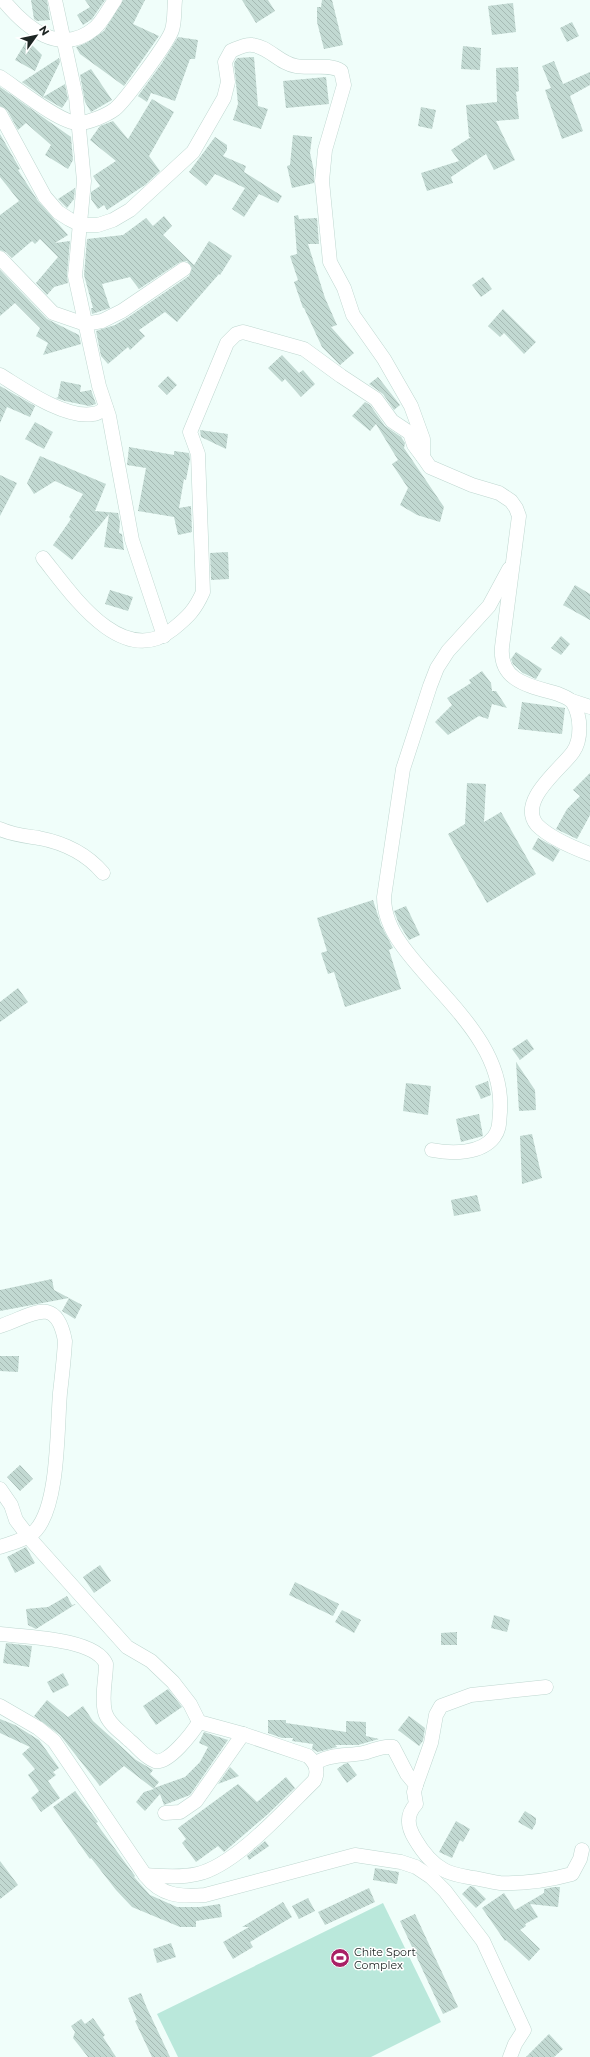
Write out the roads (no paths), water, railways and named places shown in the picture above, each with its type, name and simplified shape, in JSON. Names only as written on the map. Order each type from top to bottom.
[{"type":"street","points":[[3,0],[17,16],[34,30],[51,38],[63,41],[84,35],[96,27],[115,0]]},
{"type":"street","points":[[55,0],[76,97],[84,181],[75,276],[99,386],[116,448],[121,487],[132,540],[164,636]]},
{"type":"street","points":[[0,77],[57,116],[79,123],[108,113],[121,103],[167,41],[174,21],[175,0]]},
{"type":"street","points":[[0,114],[45,197],[58,212],[81,225],[98,225],[113,220],[130,210],[193,152],[224,98],[228,82],[225,62],[231,51],[251,44],[286,63],[295,66],[336,68],[342,71],[344,85],[325,150],[322,181],[330,262],[344,288],[353,315],[384,359],[411,406],[423,438],[423,457]]},
{"type":"street","points":[[0,258],[52,313],[85,324],[102,321],[122,311],[184,269]]},
{"type":"street","points":[[43,558],[81,606],[108,631],[140,641],[164,636],[196,608],[203,592],[198,454],[190,432],[227,343],[236,334],[243,332],[304,349],[376,399],[392,421],[410,433],[414,445],[430,467],[472,485],[499,493],[511,501],[519,516],[502,647],[502,663],[511,676],[523,683],[562,695],[572,701],[590,707]]},
{"type":"street","points":[[0,375],[53,404],[75,414],[94,414],[106,408]]},
{"type":"street","points":[[432,1150],[444,1153],[479,1149],[489,1144],[499,1131],[501,1104],[498,1079],[488,1055],[468,1024],[401,944],[390,925],[384,908],[384,897],[403,769],[430,686],[437,668],[448,652],[489,606],[513,562]]},
{"type":"street","points":[[572,701],[577,712],[579,723],[574,752],[555,770],[535,799],[532,807],[532,815],[537,825],[559,840],[590,854]]},
{"type":"street","points":[[0,829],[10,834],[61,844],[78,850],[91,860],[103,873]]},
{"type":"street","points":[[0,1326],[38,1311],[47,1312],[54,1315],[62,1328],[65,1341],[57,1446],[50,1502],[43,1519],[35,1531],[28,1536],[0,1547]]},
{"type":"street","points":[[0,1489],[11,1505],[16,1520],[28,1536],[127,1647],[151,1661],[173,1682],[190,1704],[199,1722],[243,1734],[308,1756],[315,1764],[317,1774],[314,1781],[278,1816],[224,1863],[208,1871],[190,1876],[144,1875]]},
{"type":"street","points":[[0,1634],[76,1644],[102,1657],[106,1664],[104,1708],[107,1718],[145,1755],[154,1761],[162,1760],[172,1753],[191,1735],[199,1722]]},
{"type":"street","points":[[546,1687],[471,1695],[441,1706],[436,1715],[431,1743],[414,1792],[416,1804],[409,1812],[408,1822],[412,1835],[420,1849],[443,1869],[455,1875],[499,1883],[515,1883],[561,1877],[572,1874],[580,1859],[582,1850]]},
{"type":"street","points":[[0,1706],[38,1728],[54,1740],[144,1875],[159,1890],[190,1896],[206,1895],[355,1855],[386,1859],[416,1867],[431,1877],[445,1891],[482,1941],[524,2030],[515,2044],[510,2057]]},
{"type":"street","points":[[165,1813],[180,1812],[196,1801],[243,1734]]},
{"type":"street","points":[[315,1764],[323,1760],[363,1753],[389,1746],[393,1747],[396,1751],[407,1774],[416,1785]]},
{"type":"place","name":"Chite Sport Complex","points":[[340,1958]]}]
